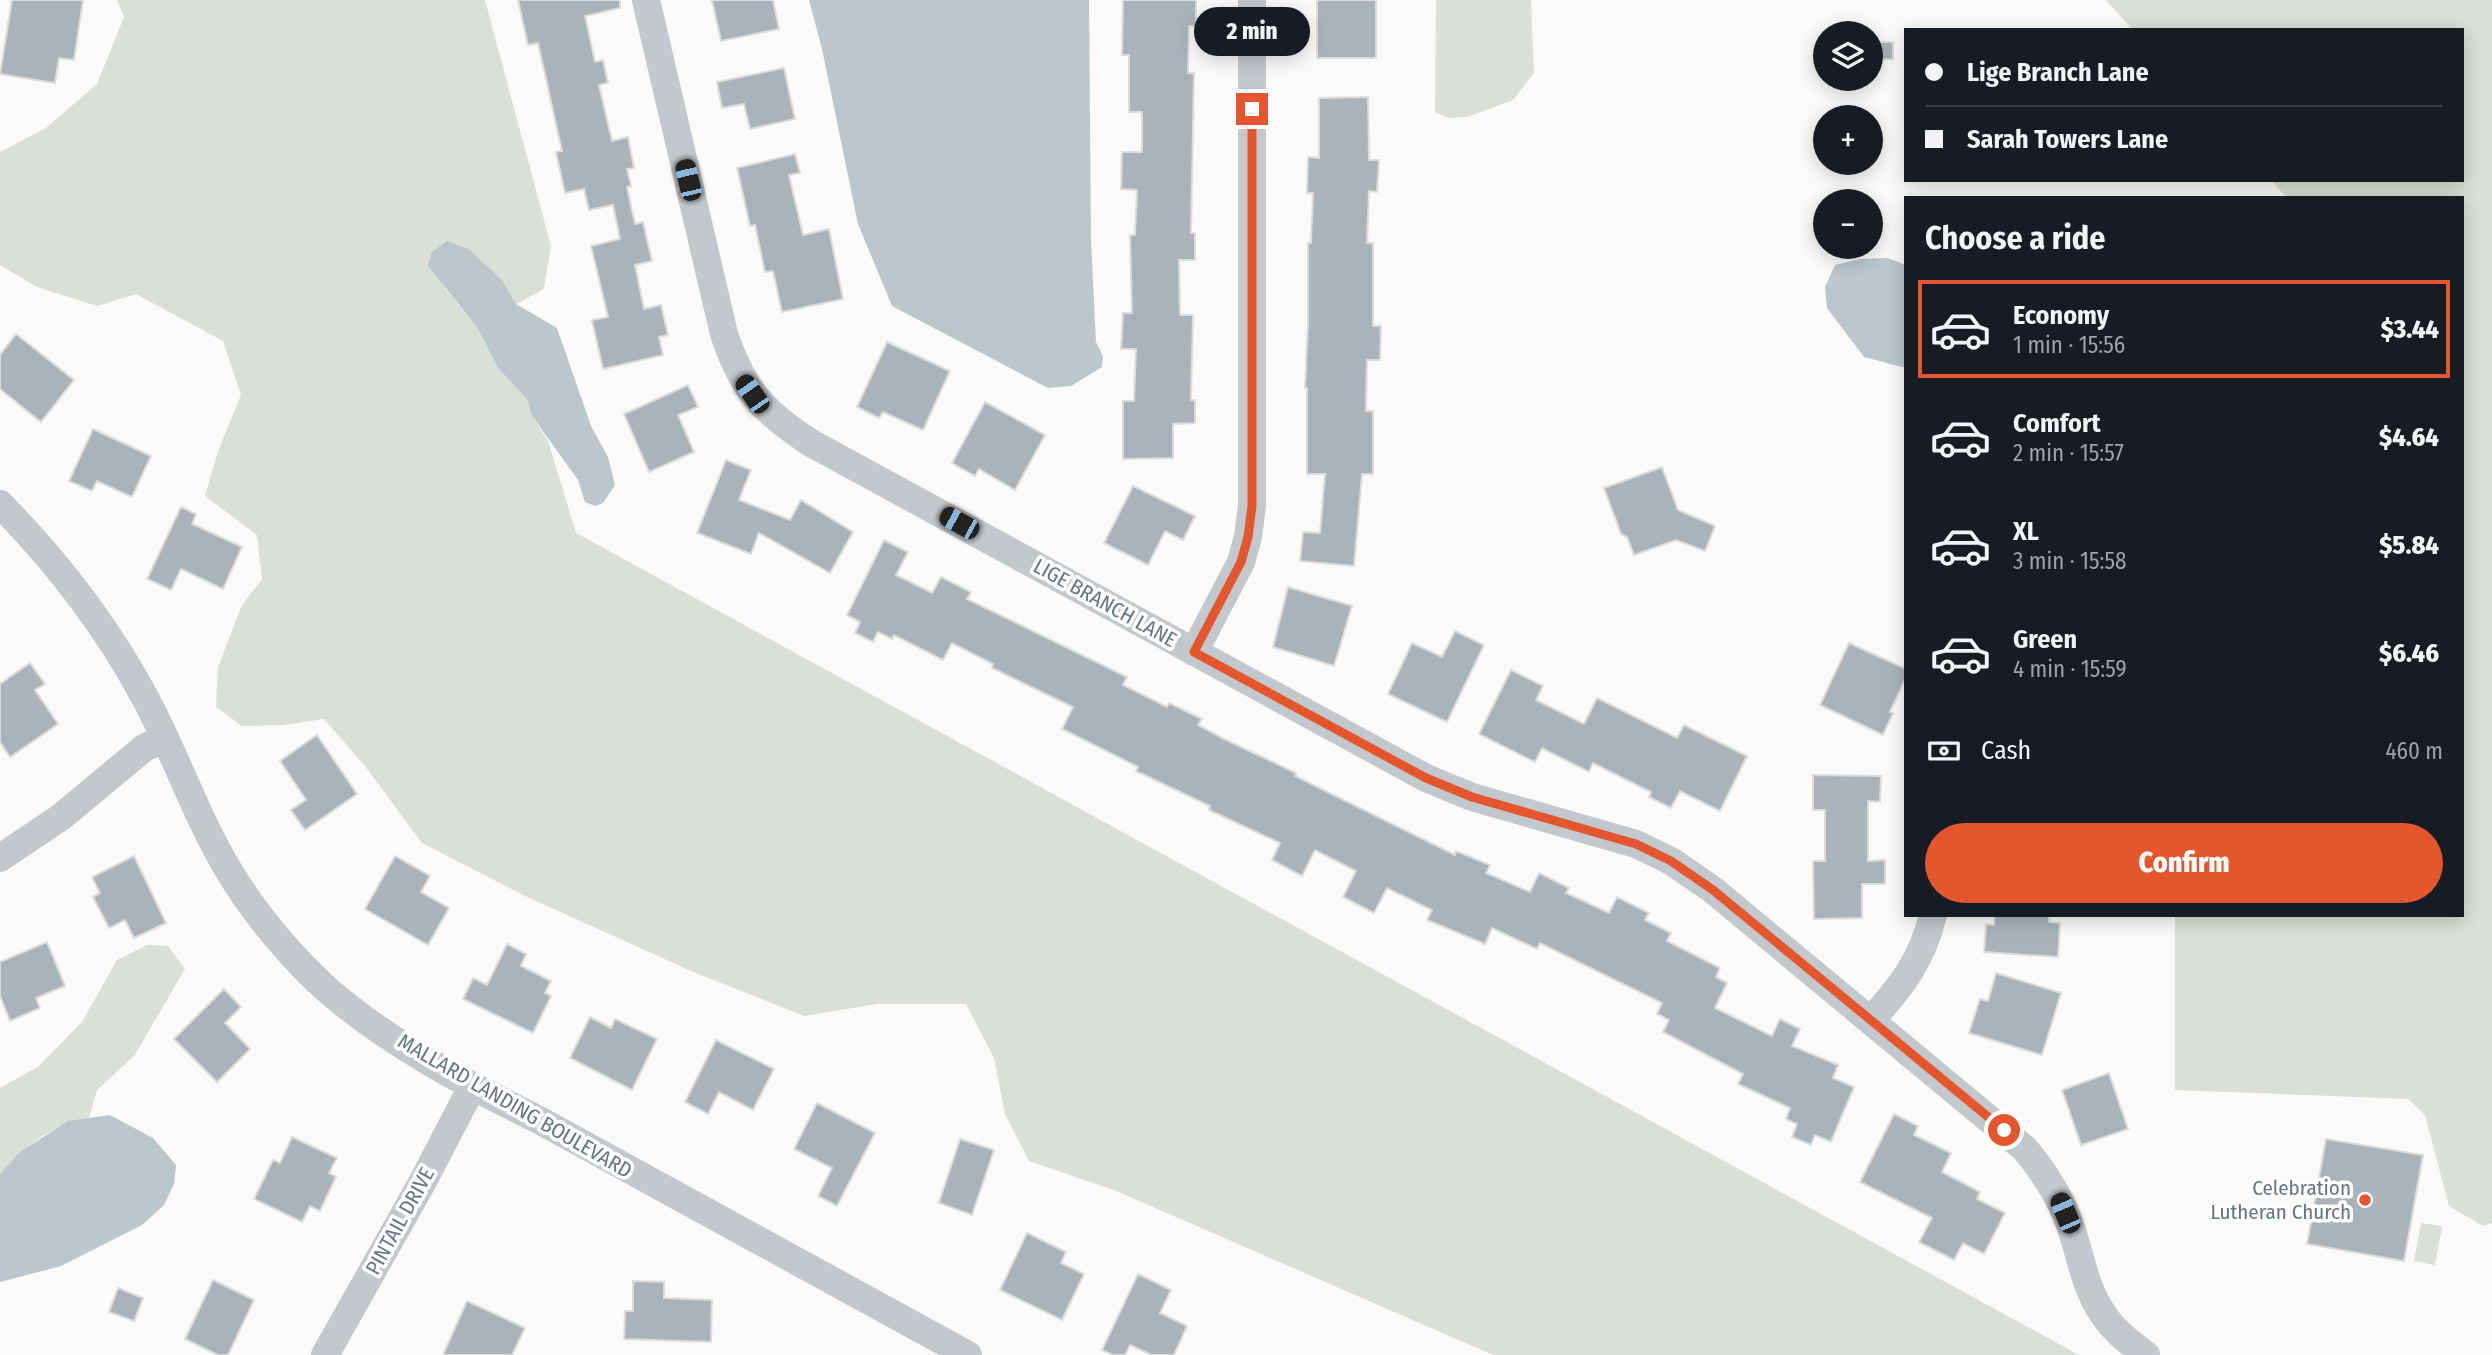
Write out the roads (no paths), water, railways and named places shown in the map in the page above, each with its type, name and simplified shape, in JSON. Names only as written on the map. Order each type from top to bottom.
[{"type":"street","name":"LIGE BRANCH LANE","points":[[646,0],[724,334],[744,382],[761,406],[811,443],[1426,778],[1472,797],[1636,844],[1692,874],[2004,1130],[2037,1164],[2059,1199],[2071,1227],[2086,1278],[2103,1314],[2119,1334],[2146,1355]]},
{"type":"street","points":[[1194,652],[1241,562],[1252,506],[1252,0]]},
{"type":"street","name":"MALLARD LANDING BOULEVARD","points":[[0,504],[25,529],[114,642],[165,738],[208,834],[230,873],[300,962],[330,992],[367,1021],[472,1087],[539,1120],[968,1355]]},
{"type":"street","points":[[0,858],[61,817],[144,748],[165,738]]},
{"type":"street","points":[[1871,1020],[1902,985],[1916,963],[1928,938],[1933,917]]},
{"type":"street","name":"PINTAIL DRIVE","points":[[325,1355],[472,1087]]},
{"type":"place","name":"Celebration Lutheran Church","points":[[2365,1200]]}]
